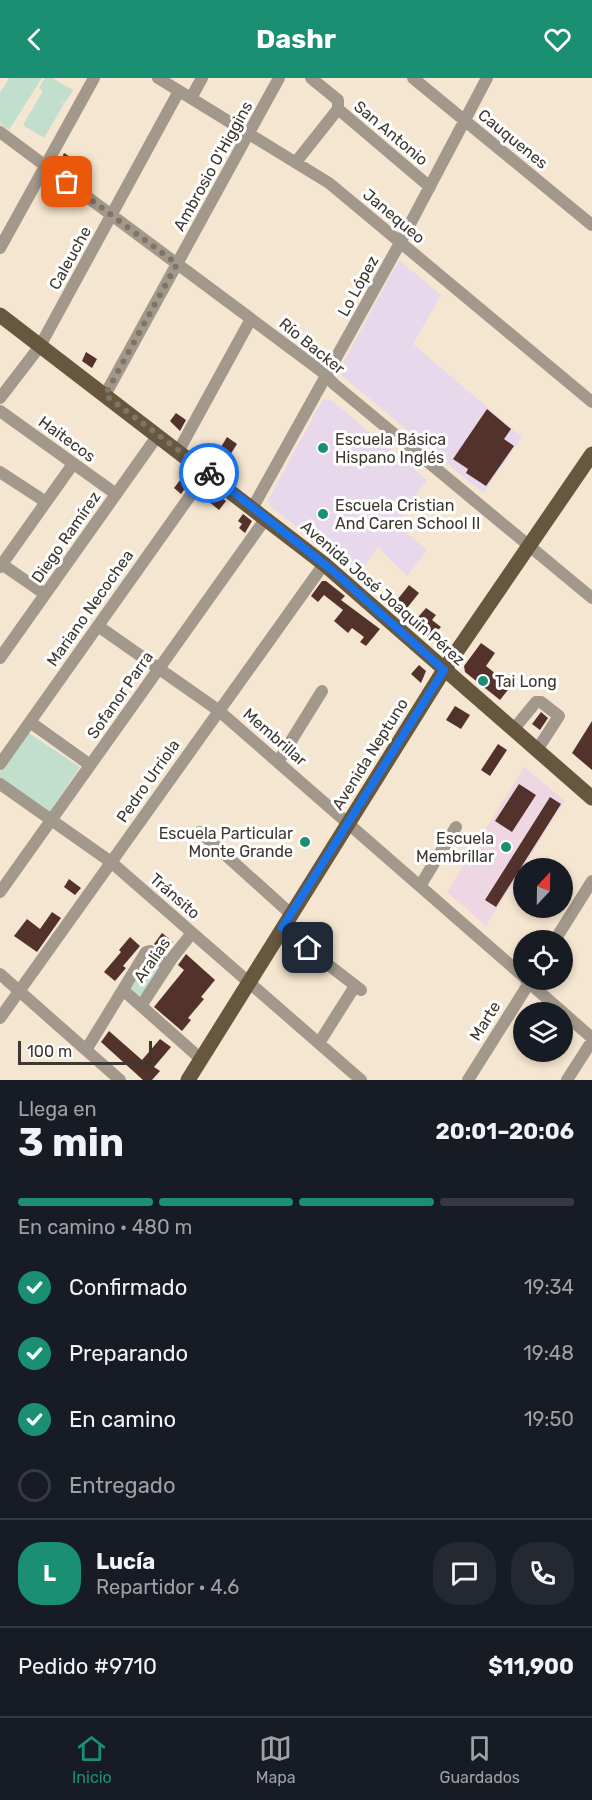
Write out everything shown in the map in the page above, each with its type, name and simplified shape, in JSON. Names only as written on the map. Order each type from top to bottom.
[{"type":"main road","name":"Avenida José Joaquín Pérez","points":[[0,315],[179,450],[324,564],[592,798]]},
{"type":"main road","name":"Avenida Neptuno","points":[[188,1080],[444,670],[592,454]]},
{"type":"street","points":[[0,248],[94,78]]},
{"type":"street","name":"Janequeo","points":[[158,78],[329,183],[592,402]]},
{"type":"street","name":"Caleuche","points":[[0,398],[40,346],[112,216],[185,94],[202,78]]},
{"type":"street","name":"Ambrosio O'Higgins","points":[[105,395],[279,78]]},
{"type":"street","name":"San Antonio","points":[[311,78],[336,98],[339,104],[338,109],[430,187]]},
{"type":"street","name":"Cauquenes","points":[[413,78],[592,225]]},
{"type":"street","name":"Lo López","points":[[253,507],[400,243],[487,78]]},
{"type":"street","points":[[297,162],[338,109]]},
{"type":"street","name":"Río Backer","points":[[0,132],[326,376],[592,598]]},
{"type":"street","points":[[179,450],[251,319]]},
{"type":"street","name":"Haitecos","points":[[0,411],[116,494]]},
{"type":"street","name":"Diego Ramírez","points":[[0,658],[158,435]]},
{"type":"street","points":[[45,594],[1,565],[73,464]]},
{"type":"street","name":"Mariano Necochea","points":[[0,764],[207,472]]},
{"type":"street","points":[[1,474],[46,502]]},
{"type":"street","name":"Sofanor Parra","points":[[0,892],[267,518]]},
{"type":"street","name":"Pedro Urriola","points":[[0,1018],[324,564]]},
{"type":"street","name":"Membrillar","points":[[98,626],[218,710],[513,968]]},
{"type":"street","points":[[278,762],[322,691]]},
{"type":"street","points":[[513,730],[536,702],[540,702],[559,716],[537,750]]},
{"type":"street","points":[[30,722],[90,765]]},
{"type":"street","name":"Tránsito","points":[[0,784],[111,862],[319,1043],[357,1079]]},
{"type":"street","points":[[420,886],[456,827]]},
{"type":"street","points":[[200,832],[291,914]]},
{"type":"street","points":[[561,930],[592,881]]},
{"type":"street","points":[[282,928],[358,988],[319,1043]]},
{"type":"street","name":"Aralias","points":[[141,1006],[192,933]]},
{"type":"street","points":[[86,1050],[146,952],[150,951],[168,965]]},
{"type":"street","points":[[0,974],[120,1080]]},
{"type":"street","points":[[123,990],[201,1059]]},
{"type":"street","name":"Marte","points":[[468,1080],[521,990]]},
{"type":"street","name":"Membrillar","points":[[538,990],[592,1039],[567,1080]]},
{"type":"shaded area","points":[[399,260],[441,295],[413,344],[522,437],[483,493],[341,375],[339,370]]},
{"type":"shaded area","points":[[323,399],[331,400],[427,480],[396,524],[427,550],[407,576],[378,547],[358,574],[270,506],[268,500]]},
{"type":"shaded area","name":"Escuela Membrillar","points":[[524,767],[565,801],[529,858],[513,858],[513,883],[486,926],[447,892]]},
{"type":"green space","points":[[9,78],[42,78],[9,130],[0,124],[0,93]]},
{"type":"green space","points":[[45,78],[52,78],[73,90],[65,103],[59,100],[64,104],[44,138],[23,125],[43,91],[39,88]]},
{"type":"green space","points":[[27,732],[80,767],[48,814],[0,779],[0,772]]},
{"type":"green space","points":[[147,955],[162,965],[139,1001],[126,989]]},
{"type":"building","points":[[64,153],[72,158],[65,168],[59,165]]},
{"type":"building","points":[[86,352],[97,359],[92,368],[82,361]]},
{"type":"building","points":[[487,409],[511,429],[504,439],[514,446],[486,486],[466,473],[468,469],[453,459]]},
{"type":"building","points":[[176,413],[186,420],[180,431],[170,421]]},
{"type":"building","points":[[227,437],[237,444],[225,463],[215,457]]},
{"type":"building","points":[[187,471],[194,476],[181,494],[174,488]]},
{"type":"building","points":[[215,493],[226,501],[219,510],[209,502]]},
{"type":"building","points":[[243,514],[252,521],[245,533],[239,528],[242,524],[238,521]]},
{"type":"building","points":[[322,581],[326,581],[345,596],[341,600],[380,629],[366,646],[360,642],[364,637],[352,628],[348,633],[334,621],[343,610],[324,595],[318,602],[311,596]]},
{"type":"building","points":[[409,585],[419,593],[403,613],[393,605]]},
{"type":"building","points":[[426,608],[436,615],[432,620],[441,627],[435,633],[447,642],[442,649],[412,624]]},
{"type":"building","points":[[481,643],[495,653],[486,666],[511,686],[500,700],[465,672],[464,666]]},
{"type":"building","points":[[419,665],[426,671],[421,683],[411,674]]},
{"type":"building","points":[[455,706],[470,715],[461,729],[446,720]]},
{"type":"building","points":[[541,712],[548,718],[540,730],[532,724]]},
{"type":"building","points":[[592,721],[592,770],[572,753]]},
{"type":"building","points":[[498,744],[507,750],[490,776],[481,770]]},
{"type":"building","points":[[519,784],[536,795],[512,832],[495,821]]},
{"type":"building","points":[[550,797],[561,804],[527,858],[513,858],[513,880],[496,907],[485,900]]},
{"type":"building","points":[[69,879],[81,888],[75,895],[64,887]]},
{"type":"building","points":[[52,912],[61,918],[37,952],[14,936],[27,919],[40,929]]},
{"type":"building","points":[[162,933],[173,942],[164,952],[154,944]]},
{"type":"building","points":[[130,937],[140,946],[123,966],[126,968],[115,981],[104,972]]},
{"type":"building","points":[[186,954],[215,980],[201,997],[204,999],[188,1018],[191,1020],[182,1031],[154,1007],[184,970],[178,965]]},
{"type":"building","points":[[109,1031],[142,1060],[160,1039],[171,1047],[154,1067],[160,1071],[152,1080],[143,1080],[101,1042]]},
{"type":"way so far","points":[[67,182],[177,264],[105,395],[209,473]]},
{"type":"place","name":"Escuela Básica Hispano Inglés","points":[[323,448]]},
{"type":"place","name":"Escuela Cristian And Caren School II","points":[[323,514]]},
{"type":"place","name":"Tai Long","points":[[483,681]]},
{"type":"place","name":"Escuela Particular Monte Grande","points":[[305,842]]},
{"type":"place","name":"Escuela Membrillar","points":[[506,847]]},
{"type":"route","points":[[209,473],[333,571],[444,670],[282,928],[308,948]]}]
